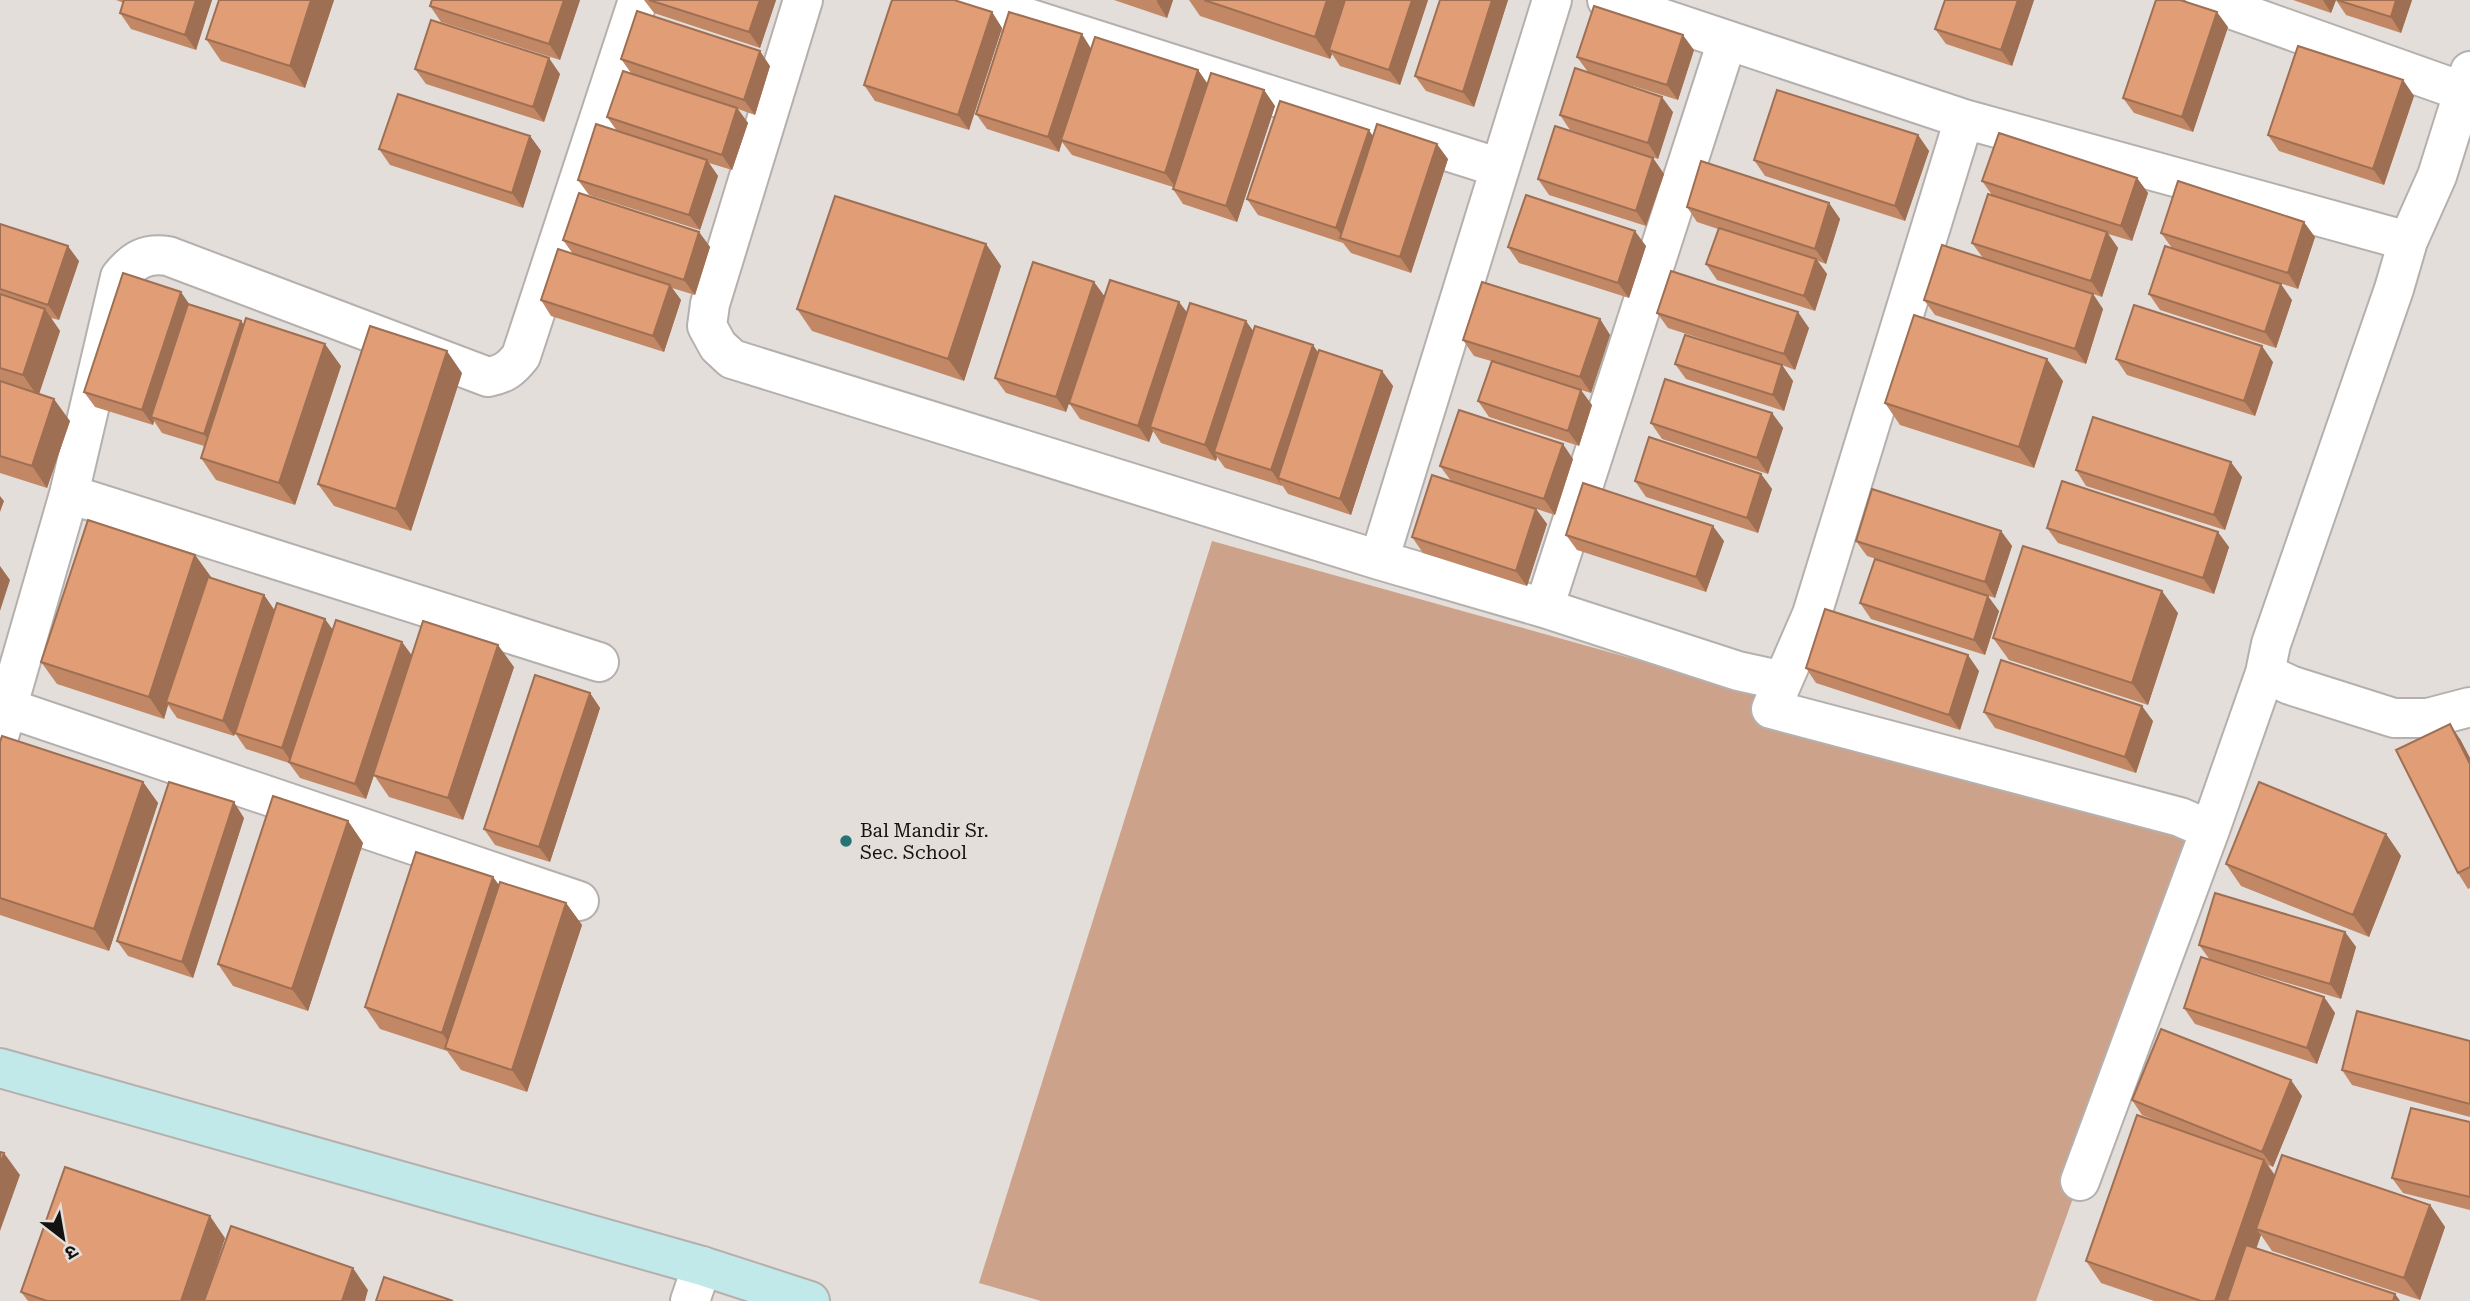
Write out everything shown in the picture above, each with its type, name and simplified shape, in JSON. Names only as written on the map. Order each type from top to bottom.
[{"type":"street","points":[[579,901],[4,721],[69,494],[120,277],[133,261],[152,254],[168,256],[488,377],[501,375],[512,368],[521,356],[638,0]]},
{"type":"street","points":[[803,0],[709,304],[706,326],[718,346],[732,359],[1379,560],[1544,608],[1738,671],[1783,681]]},
{"type":"street","points":[[971,0],[1500,169]]},
{"type":"street","points":[[1379,560],[1552,0]]},
{"type":"street","points":[[1606,0],[1964,119],[2408,241]]},
{"type":"street","points":[[2080,1181],[2210,830],[2265,673],[2271,644],[2394,289],[2408,241],[2437,176],[2468,85],[2205,0]]},
{"type":"street","points":[[1544,608],[1727,41]]},
{"type":"street","points":[[1964,119],[1812,614],[1771,709],[2180,817],[2210,830]]},
{"type":"street","points":[[69,494],[599,662]]},
{"type":"street","points":[[2265,673],[2290,685],[2394,718],[2428,718],[2470,707]]},
{"type":"street","points":[[0,1068],[696,1284],[810,1301]]},
{"type":"shaded area","points":[[1212,541],[2209,820],[2036,1301],[1041,1301],[979,1283]]},
{"type":"building","points":[[124,0],[196,0],[185,35],[120,13]]},
{"type":"building","points":[[219,0],[311,0],[290,66],[206,39]]},
{"type":"building","points":[[432,0],[564,0],[549,44],[430,6]]},
{"type":"building","points":[[649,0],[760,0],[749,32]]},
{"type":"building","points":[[892,0],[954,0],[992,12],[958,115],[864,85]]},
{"type":"building","points":[[1204,0],[1327,0],[1315,37]]},
{"type":"building","points":[[1345,0],[1412,0],[1389,70],[1329,50]]},
{"type":"building","points":[[1440,0],[1492,0],[1463,92],[1415,76]]},
{"type":"building","points":[[1945,0],[2018,0],[2001,50],[1935,29]]},
{"type":"building","points":[[2156,0],[2180,0],[2217,12],[2182,117],[2123,98]]},
{"type":"building","points":[[2337,0],[2396,0],[2391,17]]},
{"type":"building","points":[[1594,6],[1683,35],[1667,85],[1577,57]]},
{"type":"building","points":[[637,11],[760,51],[744,100],[621,59]]},
{"type":"building","points":[[1009,12],[1082,34],[1048,137],[976,114]]},
{"type":"building","points":[[431,20],[549,58],[533,107],[415,69]]},
{"type":"building","points":[[1095,37],[1198,70],[1165,173],[1061,140]]},
{"type":"building","points":[[2298,46],[2403,80],[2373,169],[2268,135]]},
{"type":"building","points":[[1575,68],[1662,97],[1648,143],[1560,115]]},
{"type":"building","points":[[623,71],[737,108],[722,155],[607,117]]},
{"type":"building","points":[[1211,73],[1264,90],[1226,206],[1173,189]]},
{"type":"building","points":[[1777,90],[1918,135],[1895,206],[1754,160]]},
{"type":"building","points":[[398,94],[530,136],[512,193],[379,149]]},
{"type":"building","points":[[1280,101],[1369,130],[1336,228],[1247,199]]},
{"type":"building","points":[[596,124],[707,160],[689,215],[578,180]]},
{"type":"building","points":[[1377,124],[1437,144],[1400,257],[1340,238]]},
{"type":"building","points":[[1555,126],[1653,158],[1636,211],[1538,179]]},
{"type":"building","points":[[1999,133],[2137,178],[2121,226],[1982,181]]},
{"type":"building","points":[[1701,161],[1829,203],[1815,249],[1687,207]]},
{"type":"building","points":[[2178,181],[2304,222],[2288,273],[2161,233]]},
{"type":"building","points":[[579,193],[699,232],[684,280],[563,240]]},
{"type":"building","points":[[1988,194],[2107,232],[2091,281],[1972,243]]},
{"type":"building","points":[[1526,195],[1635,231],[1618,283],[1508,247]]},
{"type":"building","points":[[835,196],[986,244],[948,359],[797,309]]},
{"type":"building","points":[[0,224],[68,246],[48,305],[0,289]]},
{"type":"building","points":[[1719,228],[1816,259],[1804,296],[1706,264]]},
{"type":"building","points":[[1942,245],[2093,294],[2075,349],[1924,300]]},
{"type":"building","points":[[2165,246],[2281,284],[2265,332],[2149,294]]},
{"type":"building","points":[[558,249],[670,285],[653,336],[541,300]]},
{"type":"building","points":[[1033,262],[1094,282],[1056,397],[995,378]]},
{"type":"building","points":[[1671,271],[1798,312],[1784,354],[1657,313]]},
{"type":"building","points":[[123,273],[181,292],[142,410],[84,392]]},
{"type":"building","points":[[1110,280],[1179,302],[1138,426],[1069,403]]},
{"type":"building","points":[[1482,282],[1600,319],[1580,377],[1463,340]]},
{"type":"building","points":[[0,294],[45,309],[23,375],[0,368]]},
{"type":"building","points":[[1190,303],[1246,321],[1205,445],[1150,427]]},
{"type":"building","points":[[188,304],[241,321],[204,434],[151,417]]},
{"type":"building","points":[[2134,305],[2262,346],[2244,401],[2116,359]]},
{"type":"building","points":[[1914,315],[2047,359],[2019,447],[1885,403]]},
{"type":"building","points":[[246,318],[325,344],[279,483],[201,458]]},
{"type":"building","points":[[370,326],[447,351],[396,509],[318,484]]},
{"type":"building","points":[[1255,326],[1313,345],[1271,470],[1214,452]]},
{"type":"building","points":[[1685,335],[1782,365],[1773,395],[1675,364]]},
{"type":"building","points":[[1319,350],[1382,371],[1340,499],[1278,478]]},
{"type":"building","points":[[1492,361],[1581,390],[1568,431],[1478,401]]},
{"type":"building","points":[[1665,379],[1772,413],[1757,458],[1651,423]]},
{"type":"building","points":[[0,381],[54,399],[32,466],[0,456]]},
{"type":"building","points":[[1459,410],[1563,444],[1544,499],[1440,466]]},
{"type":"building","points":[[2093,417],[2231,462],[2214,515],[2076,470]]},
{"type":"building","points":[[1649,437],[1761,474],[1747,518],[1635,481]]},
{"type":"building","points":[[1432,475],[1536,509],[1516,571],[1412,537]]},
{"type":"building","points":[[2062,481],[2218,532],[2203,578],[2047,528]]},
{"type":"building","points":[[1583,483],[1713,526],[1696,577],[1566,535]]},
{"type":"building","points":[[1872,489],[2001,531],[1985,582],[1856,541]]},
{"type":"building","points":[[88,520],[195,555],[149,697],[41,662]]},
{"type":"building","points":[[2023,546],[2162,591],[2132,683],[1993,638]]},
{"type":"building","points":[[1875,559],[1988,596],[1974,640],[1860,603]]},
{"type":"building","points":[[208,577],[264,595],[223,721],[166,702]]},
{"type":"building","points":[[277,603],[325,619],[282,748],[235,733]]},
{"type":"building","points":[[1825,609],[1968,655],[1949,715],[1806,668]]},
{"type":"building","points":[[336,620],[402,642],[355,784],[289,762]]},
{"type":"building","points":[[423,621],[498,645],[448,798],[373,775]]},
{"type":"building","points":[[2001,660],[2142,706],[2125,757],[1984,712]]},
{"type":"building","points":[[535,675],[590,693],[539,847],[484,829]]},
{"type":"building","points":[[2450,724],[2470,764],[2470,867],[2458,873],[2396,750]]},
{"type":"building","points":[[2,736],[143,782],[94,929],[0,898]]},
{"type":"building","points":[[169,782],[234,802],[182,962],[117,941]]},
{"type":"building","points":[[2259,782],[2386,834],[2353,915],[2226,864]]},
{"type":"building","points":[[273,796],[348,821],[292,989],[218,964]]},
{"type":"building","points":[[416,852],[493,877],[442,1033],[365,1007]]},
{"type":"building","points":[[500,882],[566,903],[512,1070],[445,1048]]},
{"type":"building","points":[[2215,893],[2345,932],[2330,984],[2199,945]]},
{"type":"building","points":[[2201,957],[2324,997],[2307,1048],[2184,1008]]},
{"type":"building","points":[[2357,1011],[2470,1041],[2470,1104],[2342,1070]]},
{"type":"building","points":[[2161,1029],[2291,1080],[2262,1152],[2132,1100]]},
{"type":"building","points":[[2411,1108],[2470,1122],[2470,1197],[2392,1178]]},
{"type":"building","points":[[2137,1115],[2264,1160],[2215,1301],[2201,1301],[2086,1261]]},
{"type":"building","points":[[2282,1155],[2430,1205],[2404,1278],[2256,1229]]},
{"type":"building","points":[[65,1167],[210,1216],[181,1301],[47,1301],[21,1292]]},
{"type":"building","points":[[231,1226],[353,1268],[342,1301],[204,1301]]},
{"type":"building","points":[[2246,1245],[2395,1294],[2393,1301],[2227,1301]]},
{"type":"building","points":[[384,1277],[453,1301],[376,1301]]},
{"type":"place","name":"Bal Mandir Sr. Sec. School","points":[[846,841]]}]
